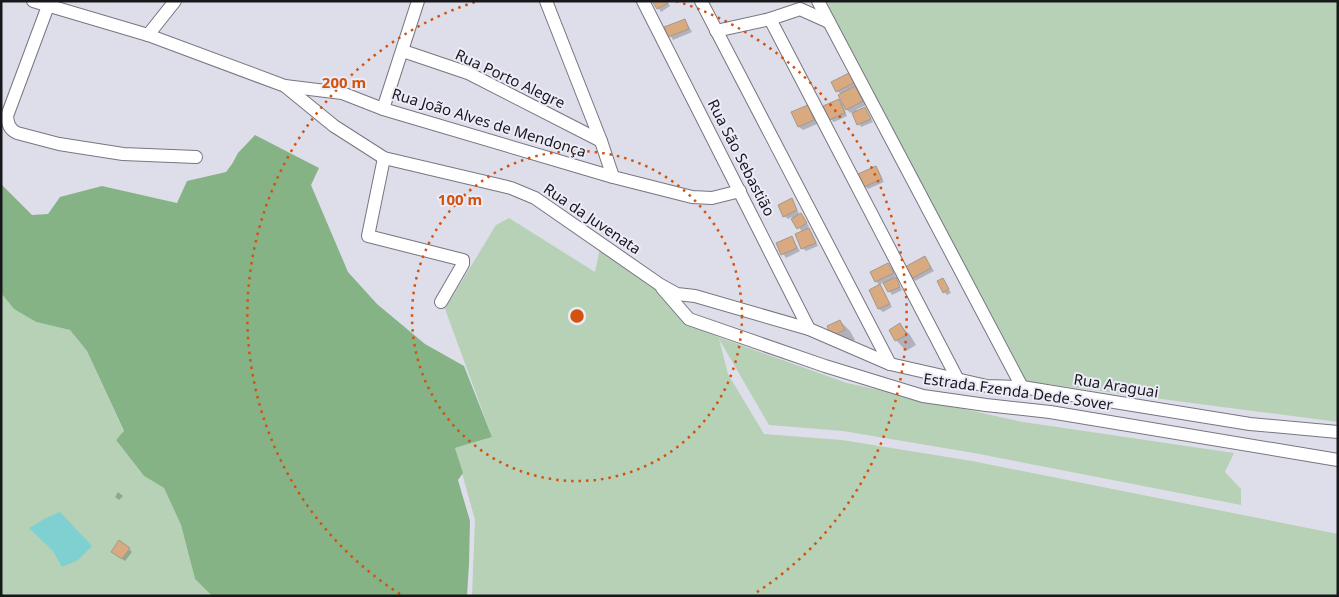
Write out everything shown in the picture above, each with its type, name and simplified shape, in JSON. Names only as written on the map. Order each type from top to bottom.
[{"type":"street","name":"Rua João Alves de Mendonça","points":[[33,1],[50,4],[148,35],[285,86],[342,93],[383,109],[613,177],[692,197],[712,198],[740,191]]},
{"type":"street","points":[[148,35],[175,1]]},
{"type":"street","points":[[383,109],[418,1]]},
{"type":"street","points":[[546,1],[601,141],[613,177]]},
{"type":"street","name":"Rua São Sebastião","points":[[643,1],[809,329]]},
{"type":"street","points":[[700,1],[890,364]]},
{"type":"street","points":[[818,1],[1022,387]]},
{"type":"street","points":[[50,4],[7,116],[8,126],[16,133],[59,144],[123,154],[196,157]]},
{"type":"street","points":[[716,31],[770,19],[800,9],[829,22]]},
{"type":"street","points":[[770,19],[957,378]]},
{"type":"street","name":"Rua Porto Alegre","points":[[403,51],[468,73],[601,141]]},
{"type":"street","name":"Rua da Juvenata","points":[[285,86],[334,126],[384,158],[511,188],[535,198],[659,284],[677,294],[695,296],[809,329],[890,364]]},
{"type":"street","points":[[384,158],[368,236],[463,260],[463,264],[441,302]]},
{"type":"street","name":"Estrada Fzenda Dede Sover","points":[[659,284],[667,296],[689,319],[825,366],[923,396],[1050,412],[1338,460]]},
{"type":"street","name":"Rua Araguai","points":[[890,364],[986,386],[1022,387],[1250,424],[1338,432]]},
{"type":"green space","points":[[825,1],[1338,1],[1338,422],[1024,381]]},
{"type":"green space","points":[[255,135],[319,168],[311,185],[348,272],[377,304],[425,344],[464,366],[492,437],[455,448],[463,473],[458,480],[470,521],[467,596],[212,596],[195,579],[181,525],[164,488],[144,476],[116,440],[124,431],[87,351],[70,330],[36,322],[14,309],[1,293],[1,184],[32,215],[48,214],[60,197],[102,186],[177,203],[187,181],[226,172],[238,153]]},
{"type":"green space","points":[[509,218],[595,272],[600,248],[656,289],[687,322],[718,337],[847,383],[1023,422],[1234,453],[1225,472],[1241,489],[1241,505],[974,453],[843,431],[769,425],[719,339],[728,374],[764,434],[842,440],[972,461],[1338,534],[1338,596],[472,596],[475,520],[455,448],[492,437],[445,309],[496,225]]},
{"type":"green space","points":[[1,293],[14,309],[36,322],[70,330],[87,351],[124,432],[116,440],[144,476],[164,488],[181,525],[195,579],[212,596],[1,596]]},
{"type":"water","points":[[60,512],[92,546],[78,560],[62,567],[53,551],[29,528]]},
{"type":"building","points":[[652,1],[667,1],[668,3],[657,9]]},
{"type":"building","points":[[685,19],[689,29],[668,37],[664,27]]},
{"type":"building","points":[[849,73],[854,83],[836,92],[831,82]]},
{"type":"building","points":[[855,86],[863,101],[846,110],[838,95]]},
{"type":"building","points":[[839,99],[845,113],[829,120],[823,106]]},
{"type":"building","points":[[808,105],[814,120],[798,127],[791,112]]},
{"type":"building","points":[[865,107],[871,119],[857,125],[852,113]]},
{"type":"building","points":[[876,166],[882,179],[864,187],[858,174]]},
{"type":"building","points":[[792,198],[797,210],[783,217],[778,205]]},
{"type":"building","points":[[801,213],[807,223],[797,229],[791,219]]},
{"type":"building","points":[[809,228],[816,243],[801,249],[795,234]]},
{"type":"building","points":[[792,236],[797,248],[781,255],[776,243]]},
{"type":"building","points":[[925,256],[931,268],[911,279],[905,267]]},
{"type":"building","points":[[888,263],[894,273],[875,282],[870,272]]},
{"type":"building","points":[[896,277],[900,287],[888,292],[883,283]]},
{"type":"building","points":[[943,278],[949,289],[943,293],[937,281]]},
{"type":"building","points":[[880,284],[890,304],[878,309],[869,290]]},
{"type":"building","points":[[840,320],[845,330],[831,336],[827,326]]},
{"type":"building","points":[[900,323],[907,335],[895,341],[889,330]]},
{"type":"building","points":[[119,540],[130,548],[122,559],[111,552]]}]
